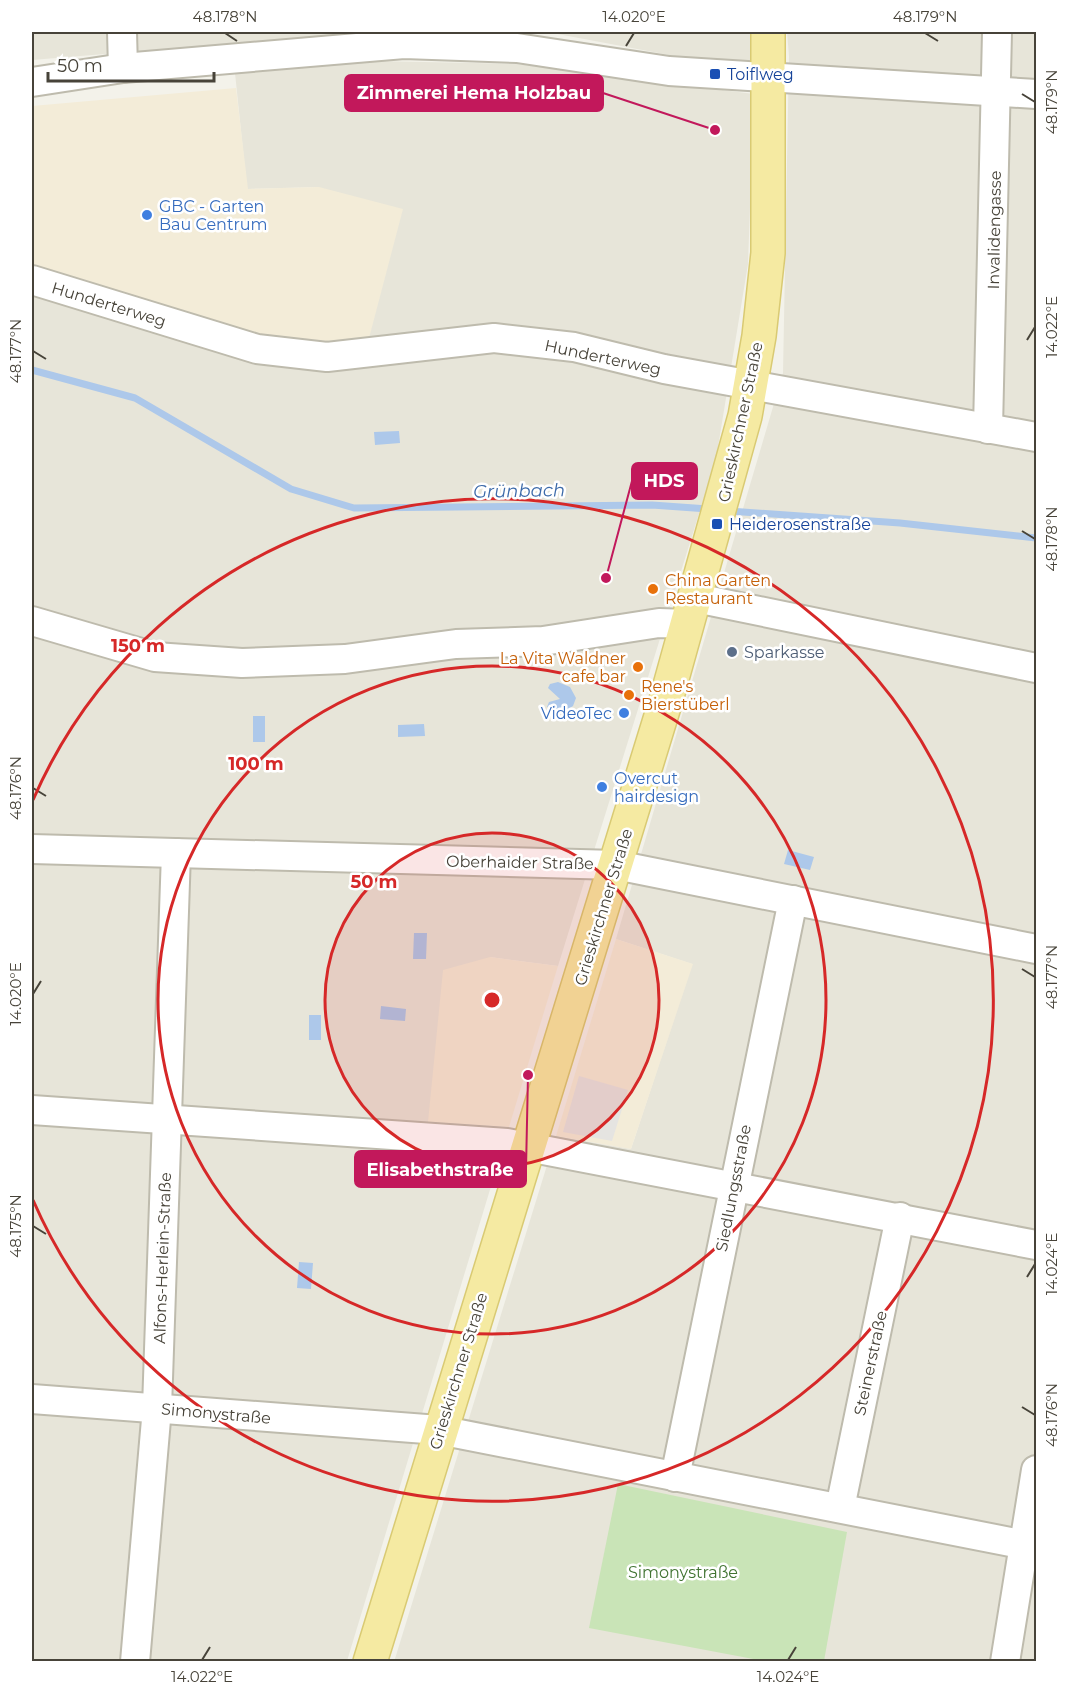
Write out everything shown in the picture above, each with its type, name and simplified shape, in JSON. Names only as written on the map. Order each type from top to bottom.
[{"type":"main road","name":"Grieskirchner Straße","points":[[370,1662],[439,1430],[616,865],[721,508],[751,384],[768,253],[768,32]]},
{"type":"street","points":[[122,32],[123,69]]},
{"type":"street","name":"Invalidengasse","points":[[988,429],[997,32]]},
{"type":"street","points":[[32,82],[123,69],[404,44],[517,48],[669,71],[1036,94]]},
{"type":"street","name":"Hunderterweg","points":[[32,280],[257,350],[327,357],[425,344],[494,338],[574,347],[664,369],[1036,437]]},
{"type":"street","points":[[32,621],[155,657],[242,663],[345,659],[456,644],[543,641],[659,623],[692,611],[1036,668]]},
{"type":"street","name":"Oberhaider Straße","points":[[32,849],[616,865],[1036,949]]},
{"type":"street","name":"Alfons-Herlein-Straße","points":[[135,1662],[157,1408],[176,853]]},
{"type":"street","name":"Siedlungsstraße","points":[[675,1477],[793,900]]},
{"type":"street","points":[[32,1110],[507,1143],[1036,1245]]},
{"type":"street","name":"Steinerstraße","points":[[840,1508],[900,1217]]},
{"type":"street","name":"Simonystraße","points":[[32,1399],[439,1430],[1030,1546]]},
{"type":"street","points":[[1005,1662],[1030,1546],[1036,1470]]},
{"type":"shaded area","points":[[32,32],[371,32],[32,60]]},
{"type":"shaded area","points":[[547,32],[756,32],[758,60],[701,61]]},
{"type":"shaded area","points":[[787,32],[1036,32],[1036,1661],[394,1662],[556,1136],[631,1149],[692,964],[616,939],[783,373],[789,56]]},
{"type":"shaded area","points":[[375,61],[517,64],[754,94],[748,264],[716,459],[558,966],[490,957],[428,1122],[509,1127],[347,1661],[32,1661],[32,264],[291,346],[319,187],[247,189],[235,73]]},
{"type":"shaded area","points":[[236,88],[248,189],[319,187],[403,209],[368,342],[291,346],[32,264],[32,106]]},
{"type":"shaded area","points":[[616,939],[693,964],[631,1149],[556,1136]]},
{"type":"shaded area","points":[[490,957],[558,966],[509,1127],[428,1122],[443,970]]},
{"type":"shaded area","points":[[579,1076],[628,1090],[612,1141],[563,1132]]},
{"type":"green space","name":"Simonystraße","points":[[618,1484],[847,1532],[824,1661],[764,1661],[589,1628]]},
{"type":"water","points":[[399,431],[400,443],[375,445],[374,432]]},
{"type":"water","points":[[558,682],[570,687],[576,698],[573,706],[562,713],[547,707],[549,702],[560,699],[548,688],[550,684]]},
{"type":"water","points":[[253,716],[265,716],[265,742],[253,742]]},
{"type":"water","points":[[424,724],[425,736],[398,737],[398,725]]},
{"type":"water","points":[[788,850],[814,857],[810,870],[784,864]]},
{"type":"water","points":[[414,933],[427,933],[426,959],[413,959]]},
{"type":"water","points":[[381,1006],[406,1009],[405,1021],[380,1019]]},
{"type":"water","points":[[309,1015],[321,1015],[321,1040],[309,1040]]},
{"type":"water","points":[[299,1262],[313,1263],[311,1289],[297,1288]]},
{"type":"waterway","name":"Grünbach","points":[[32,370],[135,398],[291,489],[354,508],[652,505],[708,509]]},
{"type":"waterway","name":"Grünbach","points":[[729,511],[900,523],[1036,538]]},
{"type":"place","name":"Toiflweg","points":[[715,74]]},
{"type":"place","name":"Zimmerei Hema Holzbau","points":[[715,130]]},
{"type":"place","name":"GBC - Garten Bau Centrum","points":[[147,215]]},
{"type":"place","name":"Heiderosenstraße","points":[[717,524]]},
{"type":"place","name":"HDS","points":[[606,578]]},
{"type":"place","name":"China Garten Restaurant","points":[[653,589]]},
{"type":"place","name":"Sparkasse","points":[[732,652]]},
{"type":"place","name":"La Vita Waldner cafe bar","points":[[638,667]]},
{"type":"place","name":"Rene's Bierstüberl","points":[[629,695]]},
{"type":"place","name":"VideoTec","points":[[624,713]]},
{"type":"place","name":"Overcut hairdesign","points":[[602,787]]},
{"type":"place","name":"Elisabethstraße","points":[[528,1075]]}]
